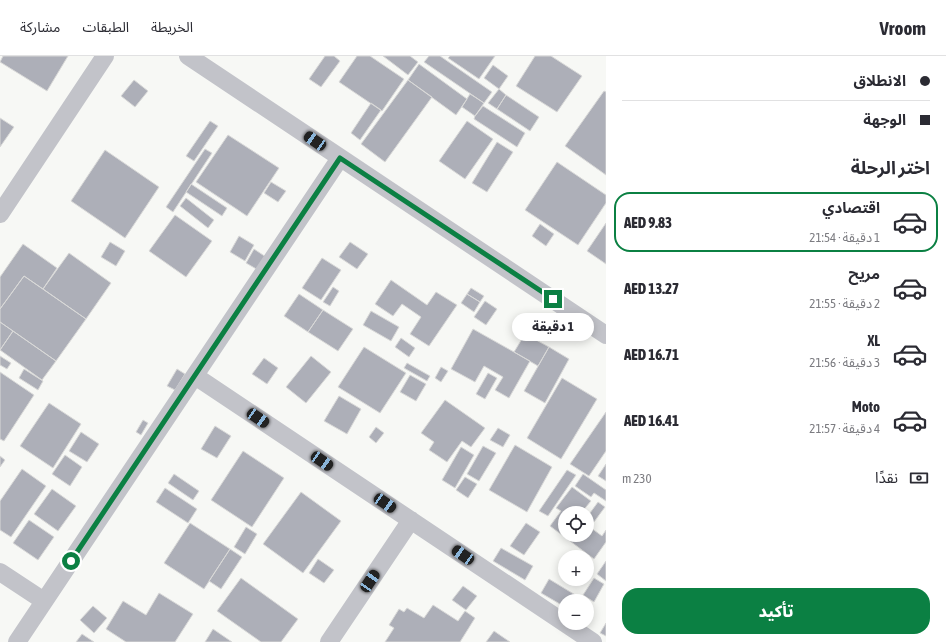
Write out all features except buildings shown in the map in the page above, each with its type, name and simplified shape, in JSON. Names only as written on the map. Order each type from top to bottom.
[{"type":"street","points":[[0,214],[105,56]]},
{"type":"street","points":[[188,56],[606,335]]},
{"type":"street","points":[[16,642],[340,158]]},
{"type":"street","points":[[195,376],[593,642]]},
{"type":"street","points":[[329,642],[411,520]]},
{"type":"street","points":[[0,572],[44,601]]},
{"type":"route","points":[[71,561],[340,158],[553,299]]}]
